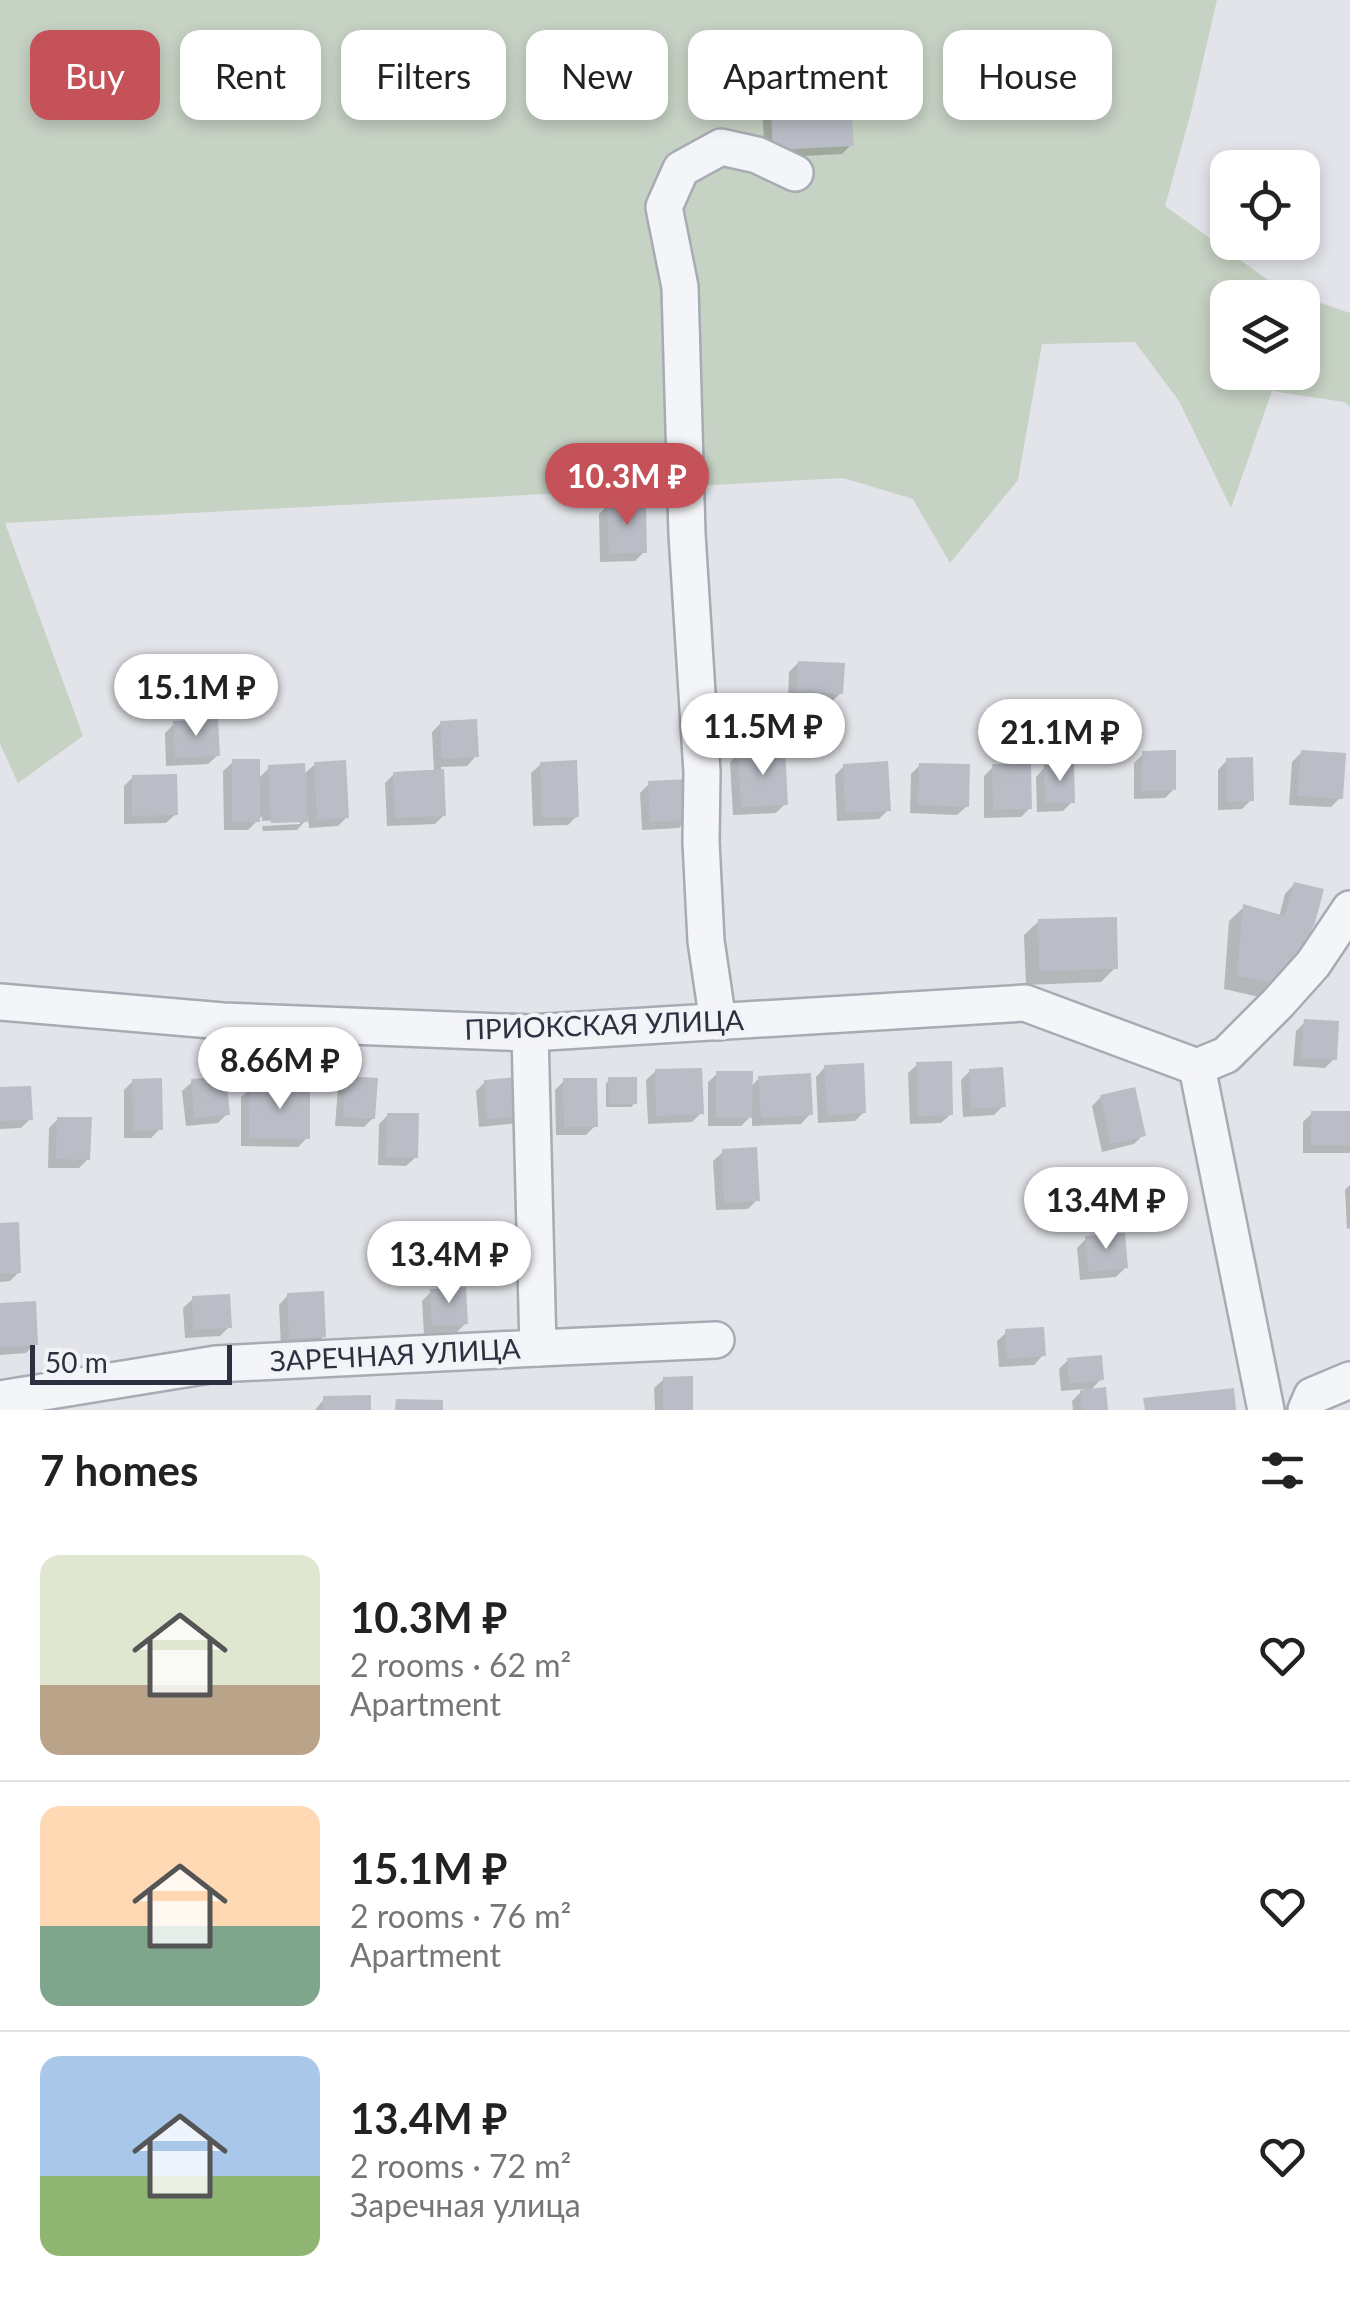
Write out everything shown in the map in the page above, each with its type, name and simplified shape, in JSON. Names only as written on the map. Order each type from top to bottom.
[{"type":"street","points":[[718,1022],[705,921],[680,287],[664,206],[681,169],[721,147],[758,155],[796,173]]},
{"type":"street","points":[[1266,1410],[1197,1067],[1226,1055],[1278,1003],[1313,964],[1350,909]]},
{"type":"street","name":"ПРИОКСКАЯ УЛИЦА","points":[[0,1002],[223,1020],[530,1033],[1025,1003],[1197,1067]]},
{"type":"street","name":"ЗАРЕЧНАЯ УЛИЦА","points":[[0,1398],[216,1364],[538,1348],[530,1033]]},
{"type":"street","points":[[538,1348],[716,1340]]},
{"type":"street","points":[[1306,1410],[1312,1396],[1350,1380]]},
{"type":"green space","points":[[0,0],[1217,0],[1165,206],[1210,238],[1210,260],[1240,260],[1268,280],[1210,280],[1210,390],[1320,390],[1320,303],[1350,313],[1350,407],[1344,402],[1272,391],[1231,508],[1179,401],[1135,342],[1042,344],[1018,480],[950,563],[913,499],[843,478],[5,523],[83,736],[18,783],[0,744]]},
{"type":"building","points":[[771,120],[852,120],[854,146],[773,150]]},
{"type":"building","points":[[646,502],[647,553],[609,554],[607,503]]},
{"type":"building","points":[[798,661],[845,663],[843,694],[796,692]]},
{"type":"building","points":[[218,719],[220,756],[175,758],[173,721]]},
{"type":"building","points":[[477,719],[479,757],[442,759],[440,721]]},
{"type":"building","points":[[785,748],[788,805],[741,807],[738,751]]},
{"type":"building","points":[[1176,750],[1176,790],[1142,791],[1142,751]]},
{"type":"building","points":[[1301,750],[1346,753],[1343,799],[1297,796]]},
{"type":"building","points":[[1253,757],[1254,801],[1227,802],[1226,758]]},
{"type":"building","points":[[232,759],[260,759],[260,822],[232,822]]},
{"type":"building","points":[[346,760],[349,818],[317,820],[314,762]]},
{"type":"building","points":[[577,760],[579,817],[542,818],[540,762]]},
{"type":"building","points":[[888,761],[891,811],[845,813],[843,764]]},
{"type":"building","points":[[305,763],[308,822],[271,823],[268,765]]},
{"type":"building","points":[[919,763],[970,764],[969,807],[918,805]]},
{"type":"building","points":[[992,764],[1031,764],[1032,809],[993,810]]},
{"type":"building","points":[[1074,764],[1075,803],[1045,803],[1044,765]]},
{"type":"building","points":[[444,769],[446,816],[395,818],[393,772]]},
{"type":"building","points":[[177,774],[178,815],[132,816],[132,775]]},
{"type":"building","points":[[689,779],[691,820],[650,822],[648,781]]},
{"type":"building","points":[[1294,882],[1324,889],[1315,923],[1294,965],[1275,984],[1237,976],[1243,904],[1285,916]]},
{"type":"building","points":[[1117,917],[1118,969],[1039,971],[1038,919]]},
{"type":"building","points":[[1304,1019],[1339,1021],[1337,1060],[1301,1058]]},
{"type":"building","points":[[952,1061],[953,1115],[918,1116],[916,1062]]},
{"type":"building","points":[[864,1063],[866,1113],[827,1115],[824,1065]]},
{"type":"building","points":[[1003,1067],[1006,1107],[971,1109],[969,1069]]},
{"type":"building","points":[[702,1068],[704,1114],[656,1116],[655,1069]]},
{"type":"building","points":[[716,1071],[753,1071],[752,1118],[716,1118]]},
{"type":"building","points":[[811,1073],[813,1115],[761,1118],[758,1076]]},
{"type":"building","points":[[226,1076],[230,1115],[194,1118],[191,1079]]},
{"type":"building","points":[[346,1076],[378,1078],[375,1119],[343,1117]]},
{"type":"building","points":[[519,1077],[522,1116],[487,1119],[484,1080]]},
{"type":"building","points":[[608,1077],[637,1077],[637,1104],[609,1104]]},
{"type":"building","points":[[162,1078],[163,1130],[133,1130],[132,1079]]},
{"type":"building","points":[[563,1078],[597,1078],[598,1127],[564,1127]]},
{"type":"building","points":[[250,1085],[310,1086],[310,1139],[249,1138]]},
{"type":"building","points":[[31,1086],[33,1120],[0,1121],[0,1087]]},
{"type":"building","points":[[1135,1087],[1146,1136],[1111,1144],[1100,1095]]},
{"type":"building","points":[[1311,1111],[1350,1111],[1350,1145],[1311,1145]]},
{"type":"building","points":[[387,1113],[419,1113],[418,1158],[386,1157]]},
{"type":"building","points":[[57,1117],[92,1117],[90,1160],[56,1159]]},
{"type":"building","points":[[757,1147],[760,1201],[724,1203],[722,1149]]},
{"type":"building","points":[[19,1222],[21,1273],[0,1274],[0,1223]]},
{"type":"building","points":[[1125,1233],[1128,1268],[1088,1272],[1085,1236]]},
{"type":"building","points":[[466,1287],[468,1324],[432,1326],[430,1289]]},
{"type":"building","points":[[324,1291],[326,1337],[289,1339],[287,1293]]},
{"type":"building","points":[[230,1294],[232,1328],[193,1330],[192,1296]]},
{"type":"building","points":[[36,1301],[38,1345],[0,1347],[0,1303]]},
{"type":"building","points":[[1044,1327],[1046,1356],[1007,1359],[1005,1329]]},
{"type":"building","points":[[1102,1355],[1104,1380],[1069,1384],[1067,1358]]},
{"type":"building","points":[[693,1376],[693,1410],[663,1410],[663,1377]]},
{"type":"building","points":[[1106,1387],[1108,1410],[1082,1410],[1080,1390]]},
{"type":"building","points":[[1234,1388],[1236,1410],[1145,1410],[1143,1398]]},
{"type":"building","points":[[371,1395],[371,1410],[323,1410],[323,1396]]},
{"type":"building","points":[[396,1399],[443,1400],[443,1410],[395,1410]]}]
